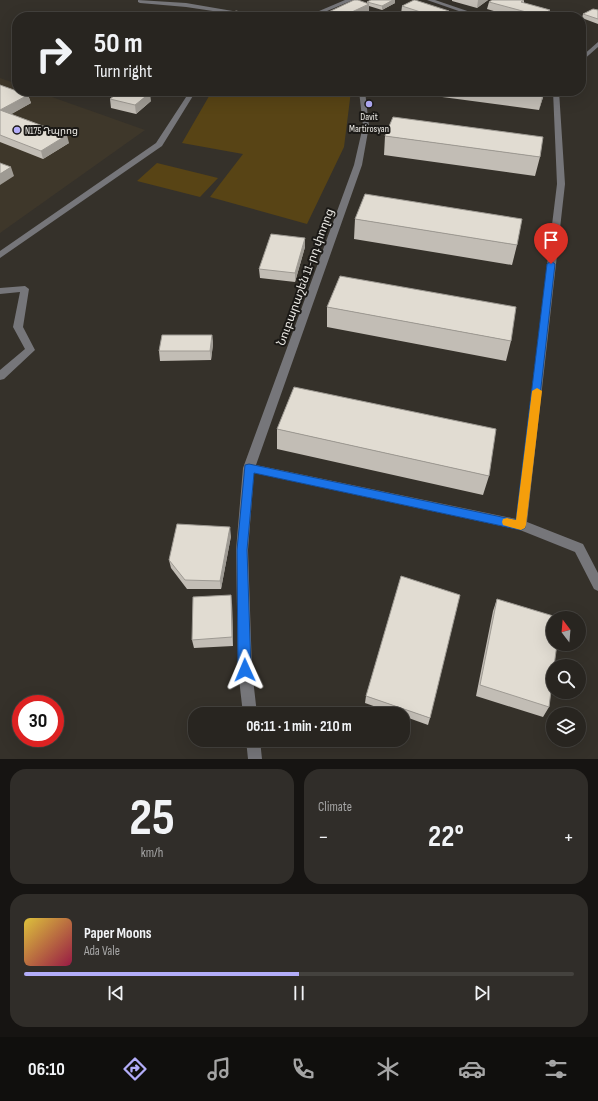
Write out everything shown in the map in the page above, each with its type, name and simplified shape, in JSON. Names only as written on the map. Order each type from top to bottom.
[{"type":"street","points":[[320,12],[350,0]]},
{"type":"street","points":[[430,0],[467,12]]},
{"type":"street","points":[[140,1],[186,5],[232,12]]},
{"type":"street","points":[[586,55],[598,44]]},
{"type":"street","points":[[0,256],[159,144],[191,96]]},
{"type":"street","name":"Նուբարաշեն 11-րդ փողոց","points":[[249,707],[245,670],[242,550],[249,468],[358,165],[366,126],[363,96]]},
{"type":"street","points":[[521,525],[560,184],[560,147],[556,96]]},
{"type":"street","points":[[0,291],[25,289],[18,327],[30,350],[0,376]]},
{"type":"street","points":[[249,468],[521,525],[579,548],[598,586]]},
{"type":"street","points":[[253,747],[255,759]]},
{"type":"shaded area","points":[[0,78],[12,82],[12,96],[49,96],[145,130],[0,233]]},
{"type":"shaded area","points":[[209,96],[350,96],[344,147],[307,224],[210,197],[243,154],[182,143]]},
{"type":"shaded area","points":[[157,163],[218,178],[200,197],[137,181]]},
{"type":"building","points":[[354,0],[369,4],[352,12],[329,12]]},
{"type":"building","points":[[371,0],[393,0],[382,6],[367,2]]},
{"type":"building","points":[[414,0],[449,11],[421,12],[402,6]]},
{"type":"building","points":[[492,0],[524,0],[521,2],[550,10],[547,12],[526,12],[489,2]]},
{"type":"building","points":[[593,9],[598,10],[598,19],[586,15],[586,12]]},
{"type":"building","points":[[0,85],[12,89],[12,96],[26,96],[0,110]]},
{"type":"building","points":[[114,96],[146,96],[135,105],[110,99]]},
{"type":"building","points":[[0,110],[67,135],[41,151],[0,135]]},
{"type":"building","points":[[393,117],[543,137],[540,157],[385,136]]},
{"type":"building","points":[[0,163],[11,167],[0,174]]},
{"type":"building","points":[[365,194],[522,219],[517,245],[355,219]]},
{"type":"building","points":[[271,234],[305,238],[295,273],[259,269]]},
{"type":"building","points":[[340,276],[516,307],[511,341],[327,307]]},
{"type":"building","points":[[162,335],[212,335],[210,351],[159,351]]},
{"type":"building","points":[[294,387],[496,429],[489,476],[277,429]]},
{"type":"building","points":[[177,524],[230,527],[220,581],[185,580],[169,560]]},
{"type":"building","points":[[401,576],[460,595],[430,718],[410,711],[410,707],[398,707],[366,696]]},
{"type":"building","points":[[231,595],[232,637],[192,640],[193,597]]},
{"type":"building","points":[[497,599],[546,614],[546,651],[556,651],[555,659],[546,659],[546,699],[550,699],[549,707],[480,685]]},
{"type":"slow traffic","points":[[507,522],[521,525],[537,391]]},
{"type":"place","name":"Davit Martirosyan","points":[[369,104]]},
{"type":"place","name":"N175 Դպրոց","points":[[17,130]]},
{"type":"route","points":[[245,670],[242,550],[249,468],[521,525],[551,264]]}]
